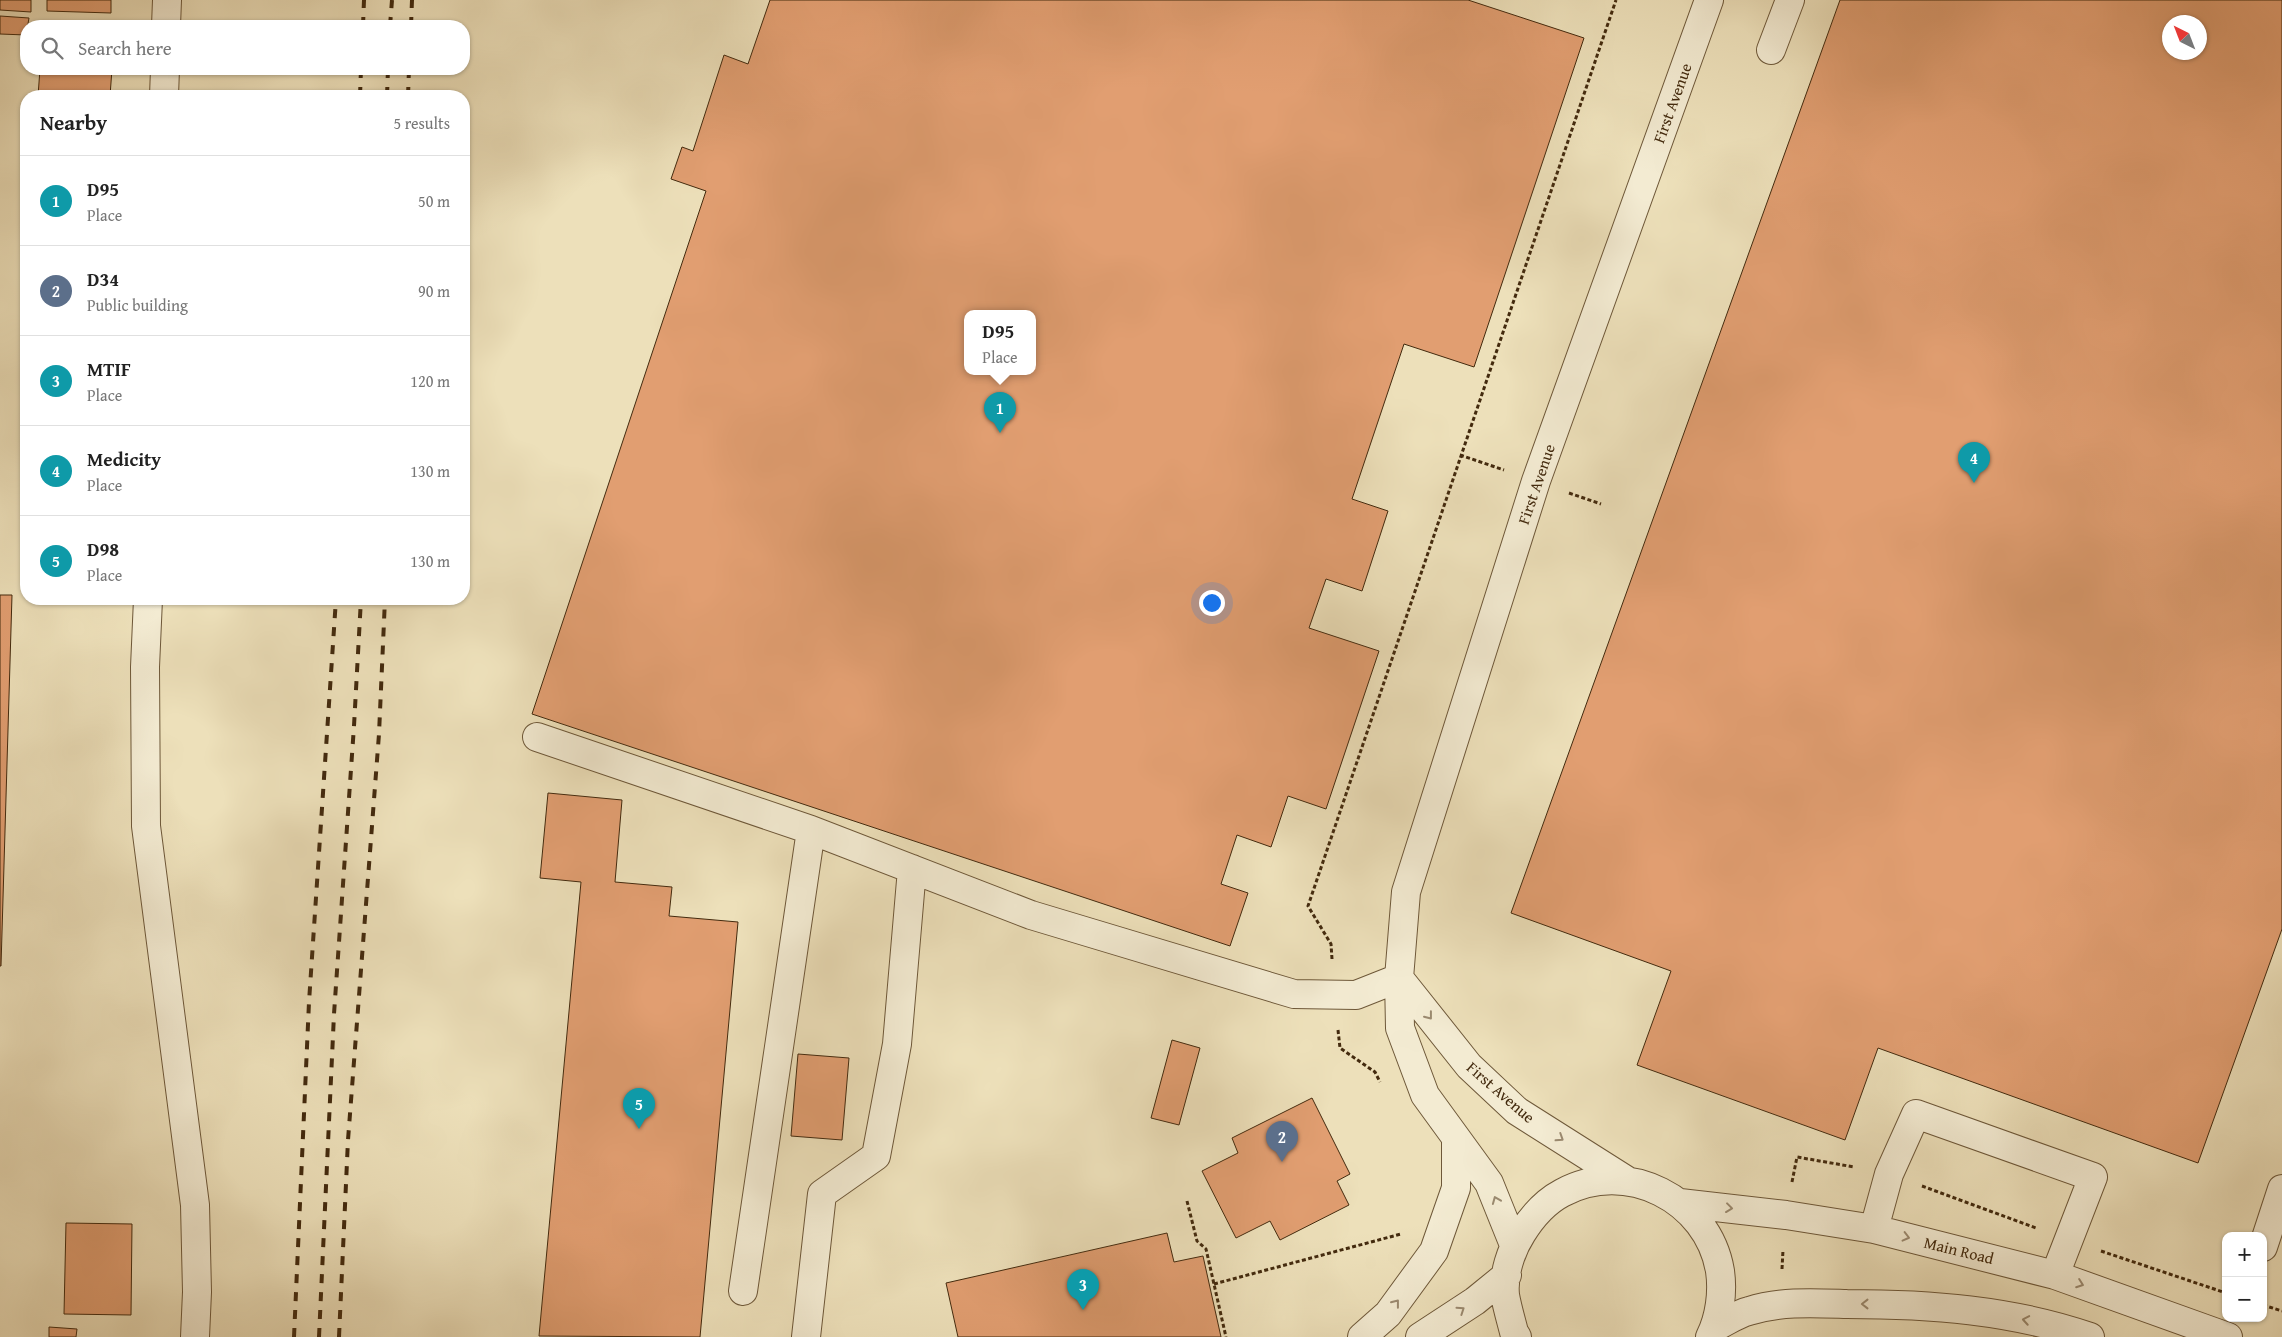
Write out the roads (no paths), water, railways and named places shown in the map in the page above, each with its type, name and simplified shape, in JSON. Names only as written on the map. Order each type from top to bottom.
[{"type":"lane","points":[[166,20],[167,0]]},
{"type":"lane","name":"First Avenue","points":[[1514,1245],[1488,1183],[1425,1095],[1400,1028],[1399,978],[1406,892],[1536,481],[1709,0]]},
{"type":"lane","points":[[1771,50],[1790,0]]},
{"type":"lane","points":[[164,90],[165,75]]},
{"type":"lane","points":[[148,605],[145,667],[146,826],[196,1206],[197,1292],[195,1337]]},
{"type":"lane","points":[[536,737],[811,830],[1031,915],[1294,994],[1356,994],[1399,978]]},
{"type":"lane","points":[[742,1291],[811,830]]},
{"type":"lane","points":[[806,1337],[822,1194],[876,1156],[897,1044],[912,869]]},
{"type":"lane","name":"First Avenue","points":[[1399,978],[1469,1066],[1517,1111],[1626,1180]]},
{"type":"lane","points":[[1874,1229],[1890,1174],[1916,1114],[2093,1177],[2055,1274]]},
{"type":"lane","points":[[1362,1337],[1388,1314],[1434,1251],[1456,1188],[1456,1139]]},
{"type":"lane","points":[[1517,1337],[1514,1332],[1505,1294],[1506,1274],[1514,1245],[1534,1215],[1562,1193],[1596,1182],[1626,1180],[1652,1187],[1680,1203],[1703,1226],[1717,1255],[1722,1288],[1713,1332]]},
{"type":"lane","points":[[2267,1235],[2282,1189]]},
{"type":"lane","name":"Main Road","points":[[1680,1203],[1786,1215],[1874,1229],[2055,1274],[2228,1337]]},
{"type":"lane","points":[[1420,1337],[1474,1301],[1506,1274]]},
{"type":"lane","points":[[1713,1332],[1747,1311],[1784,1303],[1902,1304],[1980,1312],[2043,1322],[2090,1337]]},
{"type":"lane","points":[[2234,1337],[2239,1322]]},
{"type":"railway","points":[[363,20],[364,0]]},
{"type":"railway","points":[[390,20],[392,0]]},
{"type":"railway","points":[[411,20],[412,0]]},
{"type":"railway","points":[[360,90],[361,75]]},
{"type":"railway","points":[[387,90],[388,75]]},
{"type":"railway","points":[[408,90],[409,75]]},
{"type":"railway","points":[[294,1337],[309,1002],[336,605]]},
{"type":"railway","points":[[319,1337],[334,1014],[361,605]]},
{"type":"railway","points":[[339,1337],[348,1140],[379,734],[385,605]]},
{"type":"place","name":"D95","points":[[1000,433]]},
{"type":"place","name":"Medicity","points":[[1974,483]]},
{"type":"place","name":"D98","points":[[639,1129]]},
{"type":"place","name":"D34","points":[[1282,1162]]},
{"type":"place","name":"MTIF","points":[[1083,1310]]}]
